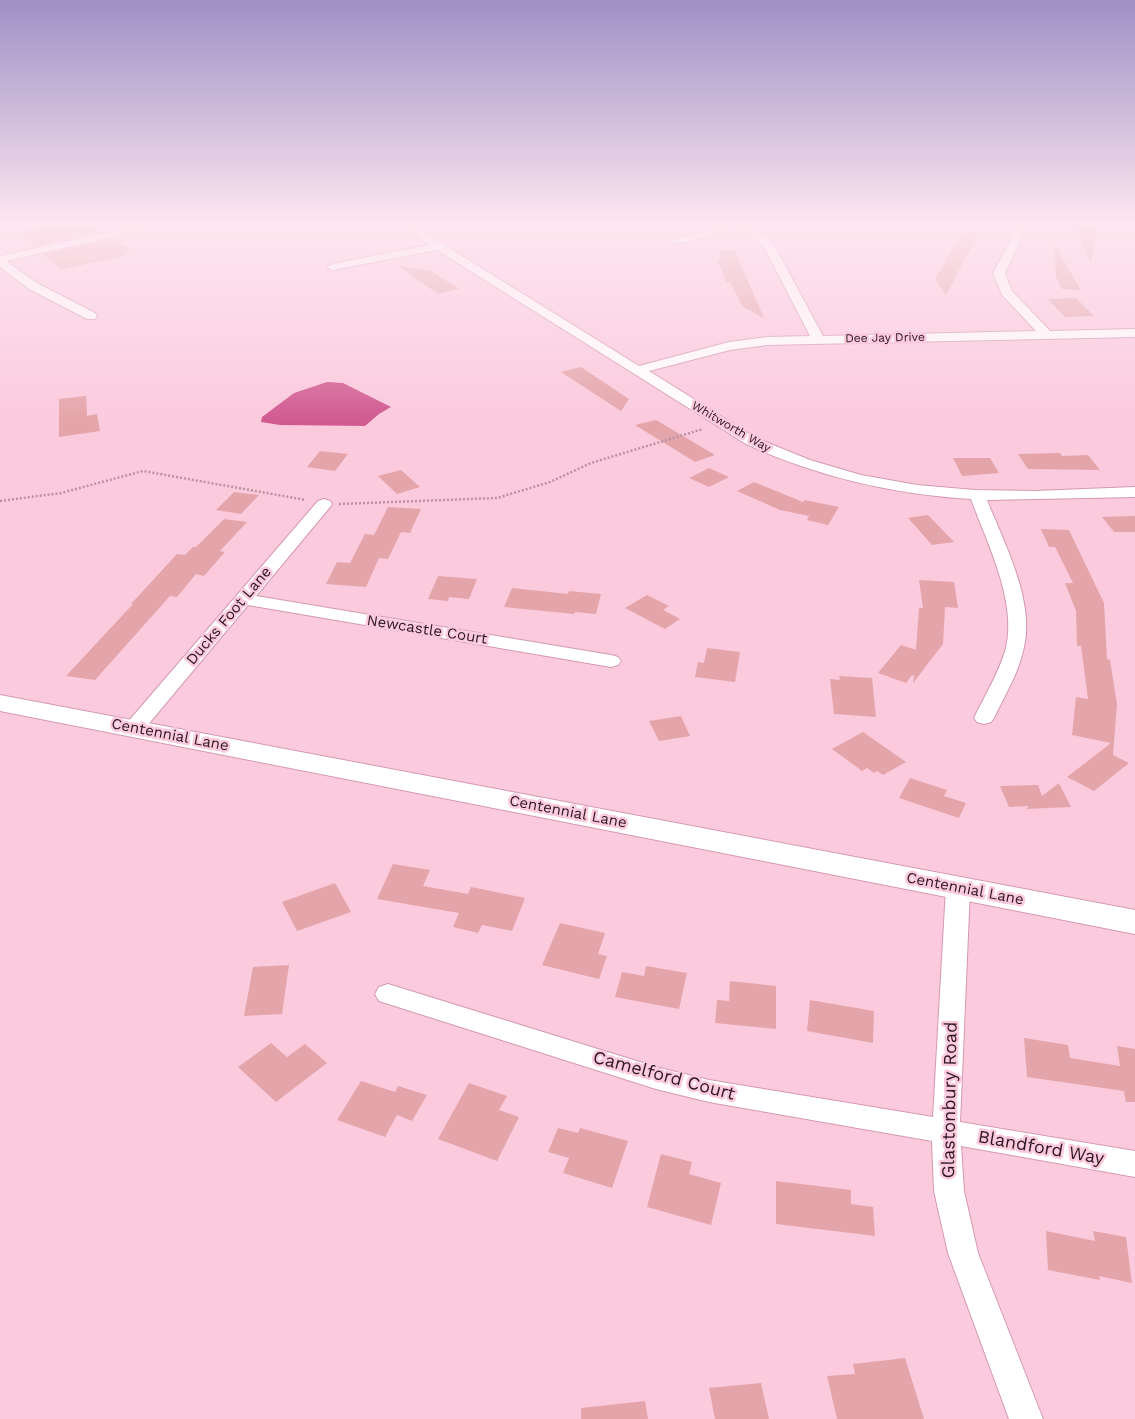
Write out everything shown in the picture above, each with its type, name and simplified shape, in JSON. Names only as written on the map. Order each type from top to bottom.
[{"type":"street","points":[[38,289],[91,316]]},
{"type":"street","name":"Whitworth Way","points":[[508,289],[751,441],[782,456],[816,468],[892,486],[977,495],[1135,492]]},
{"type":"street","points":[[793,289],[818,339]]},
{"type":"street","points":[[1005,289],[1046,334]]},
{"type":"street","name":"Dee Jay Drive","points":[[638,370],[747,343],[818,339],[1135,332]]},
{"type":"street","points":[[977,495],[1011,588],[1017,612],[1017,637],[1008,669],[984,718]]},
{"type":"street","name":"Ducks Foot Lane","points":[[134,728],[324,504]]},
{"type":"street","name":"Newcastle Court","points":[[243,599],[611,660]]},
{"type":"street","name":"Centennial Lane","points":[[0,703],[1135,922]]},
{"type":"street","name":"Glastonbury Road","points":[[958,888],[946,1131],[949,1191],[963,1253],[1026,1419]]},
{"type":"street","name":"Camelford Court","points":[[388,994],[665,1080],[709,1091],[946,1131]]},
{"type":"street","name":"Blandford Way","points":[[946,1131],[1135,1164]]},
{"type":"path","points":[[0,501],[61,493],[134,472],[172,475],[324,504],[497,498],[550,482],[591,463],[723,423]]},
{"type":"shaded area","points":[[327,382],[343,383],[391,407],[365,426],[280,425],[261,422],[262,417],[294,393]]},
{"type":"building","points":[[431,289],[458,289],[438,294]]},
{"type":"building","points":[[734,289],[752,289],[764,318],[743,307]]},
{"type":"building","points":[[942,289],[949,289],[946,295]]},
{"type":"building","points":[[1076,298],[1094,316],[1065,317],[1048,299]]},
{"type":"building","points":[[581,367],[629,399],[621,411],[561,372]]},
{"type":"building","points":[[86,396],[87,416],[97,414],[100,431],[59,437],[59,399]]},
{"type":"building","points":[[656,420],[715,455],[695,462],[635,425]]},
{"type":"building","points":[[320,451],[348,454],[335,471],[307,467]]},
{"type":"building","points":[[1060,453],[1062,456],[1088,455],[1100,470],[1028,469],[1018,454]]},
{"type":"building","points":[[953,458],[990,458],[999,473],[962,476]]},
{"type":"building","points":[[709,468],[729,477],[709,487],[689,478]]},
{"type":"building","points":[[401,470],[420,487],[397,494],[378,476]]},
{"type":"building","points":[[754,482],[803,502],[805,500],[839,507],[828,525],[807,520],[809,516],[780,510],[737,491]]},
{"type":"building","points":[[234,492],[259,495],[241,514],[216,510]]},
{"type":"building","points":[[388,507],[421,509],[410,533],[401,532],[388,559],[379,558],[366,587],[326,584],[337,562],[350,563],[365,534],[374,535]]},
{"type":"building","points":[[928,515],[954,542],[932,545],[908,518]]},
{"type":"building","points":[[1135,516],[1135,532],[1114,532],[1102,517]]},
{"type":"building","points":[[224,519],[247,522],[220,551],[225,552],[204,576],[196,574],[177,597],[170,596],[95,680],[66,676],[177,554],[185,555],[193,547],[196,547]]},
{"type":"building","points":[[1041,529],[1069,530],[1104,603],[1107,659],[1110,660],[1117,704],[1113,755],[1129,763],[1094,791],[1067,777],[1111,743],[1072,735],[1076,697],[1088,699],[1081,646],[1077,646],[1076,611],[1065,583],[1073,583],[1055,547],[1049,547]]},
{"type":"building","points":[[438,576],[477,579],[469,599],[449,597],[448,601],[428,599]]},
{"type":"building","points":[[919,580],[954,582],[958,608],[945,607],[943,644],[913,683],[914,676],[912,675],[906,683],[878,673],[901,645],[916,650],[919,608],[923,608]]},
{"type":"building","points":[[512,588],[568,594],[569,591],[601,594],[596,614],[575,612],[574,614],[504,607]]},
{"type":"building","points":[[647,595],[669,606],[663,610],[680,619],[665,629],[625,608]]},
{"type":"building","points":[[707,648],[740,652],[735,682],[695,677],[698,662],[704,663]]},
{"type":"building","points":[[839,676],[872,678],[876,717],[834,714],[830,679],[840,680]]},
{"type":"building","points":[[681,716],[690,736],[659,741],[649,721]]},
{"type":"building","points":[[863,732],[906,762],[883,775],[877,771],[874,773],[867,768],[862,771],[832,749]]},
{"type":"building","points":[[910,778],[947,790],[944,796],[966,803],[959,818],[899,798]]},
{"type":"building","points":[[1059,783],[1071,807],[1026,809],[1029,806],[1009,807],[1000,786],[1038,785],[1042,796]]},
{"type":"building","points":[[393,864],[430,870],[423,886],[468,894],[471,887],[525,898],[512,931],[482,925],[478,933],[453,927],[459,913],[377,899]]},
{"type":"building","points":[[335,883],[351,912],[297,931],[282,902]]},
{"type":"building","points":[[560,923],[605,933],[598,954],[607,956],[599,979],[542,965]]},
{"type":"building","points":[[289,965],[282,1014],[244,1016],[253,967]]},
{"type":"building","points":[[646,966],[687,973],[679,1009],[615,997],[622,972],[644,976]]},
{"type":"building","points":[[730,981],[776,986],[776,1029],[715,1023],[717,1000],[729,1001]]},
{"type":"building","points":[[810,1000],[874,1011],[873,1043],[807,1031]]},
{"type":"building","points":[[1024,1038],[1068,1045],[1070,1058],[1120,1066],[1117,1046],[1135,1049],[1135,1102],[1126,1102],[1124,1091],[1027,1077]]},
{"type":"building","points":[[271,1043],[287,1057],[305,1044],[327,1063],[276,1102],[238,1067]]},
{"type":"building","points":[[361,1081],[395,1092],[398,1086],[427,1095],[412,1121],[397,1115],[385,1137],[337,1120]]},
{"type":"building","points":[[469,1083],[507,1096],[499,1110],[519,1117],[497,1161],[438,1139]]},
{"type":"building","points":[[558,1128],[578,1133],[580,1128],[628,1141],[612,1188],[563,1173],[569,1158],[548,1152]]},
{"type":"building","points":[[661,1154],[692,1162],[689,1174],[721,1183],[711,1225],[647,1207]]},
{"type":"building","points":[[776,1181],[851,1190],[851,1204],[873,1207],[875,1236],[776,1224]]},
{"type":"building","points":[[1046,1231],[1095,1241],[1093,1231],[1126,1237],[1132,1283],[1099,1276],[1100,1280],[1048,1270]]},
{"type":"building","points":[[905,1358],[924,1419],[837,1419],[827,1376],[855,1374],[853,1364]]},
{"type":"building","points":[[761,1383],[769,1419],[715,1419],[709,1388]]},
{"type":"building","points":[[645,1401],[648,1419],[581,1419],[581,1408]]}]
